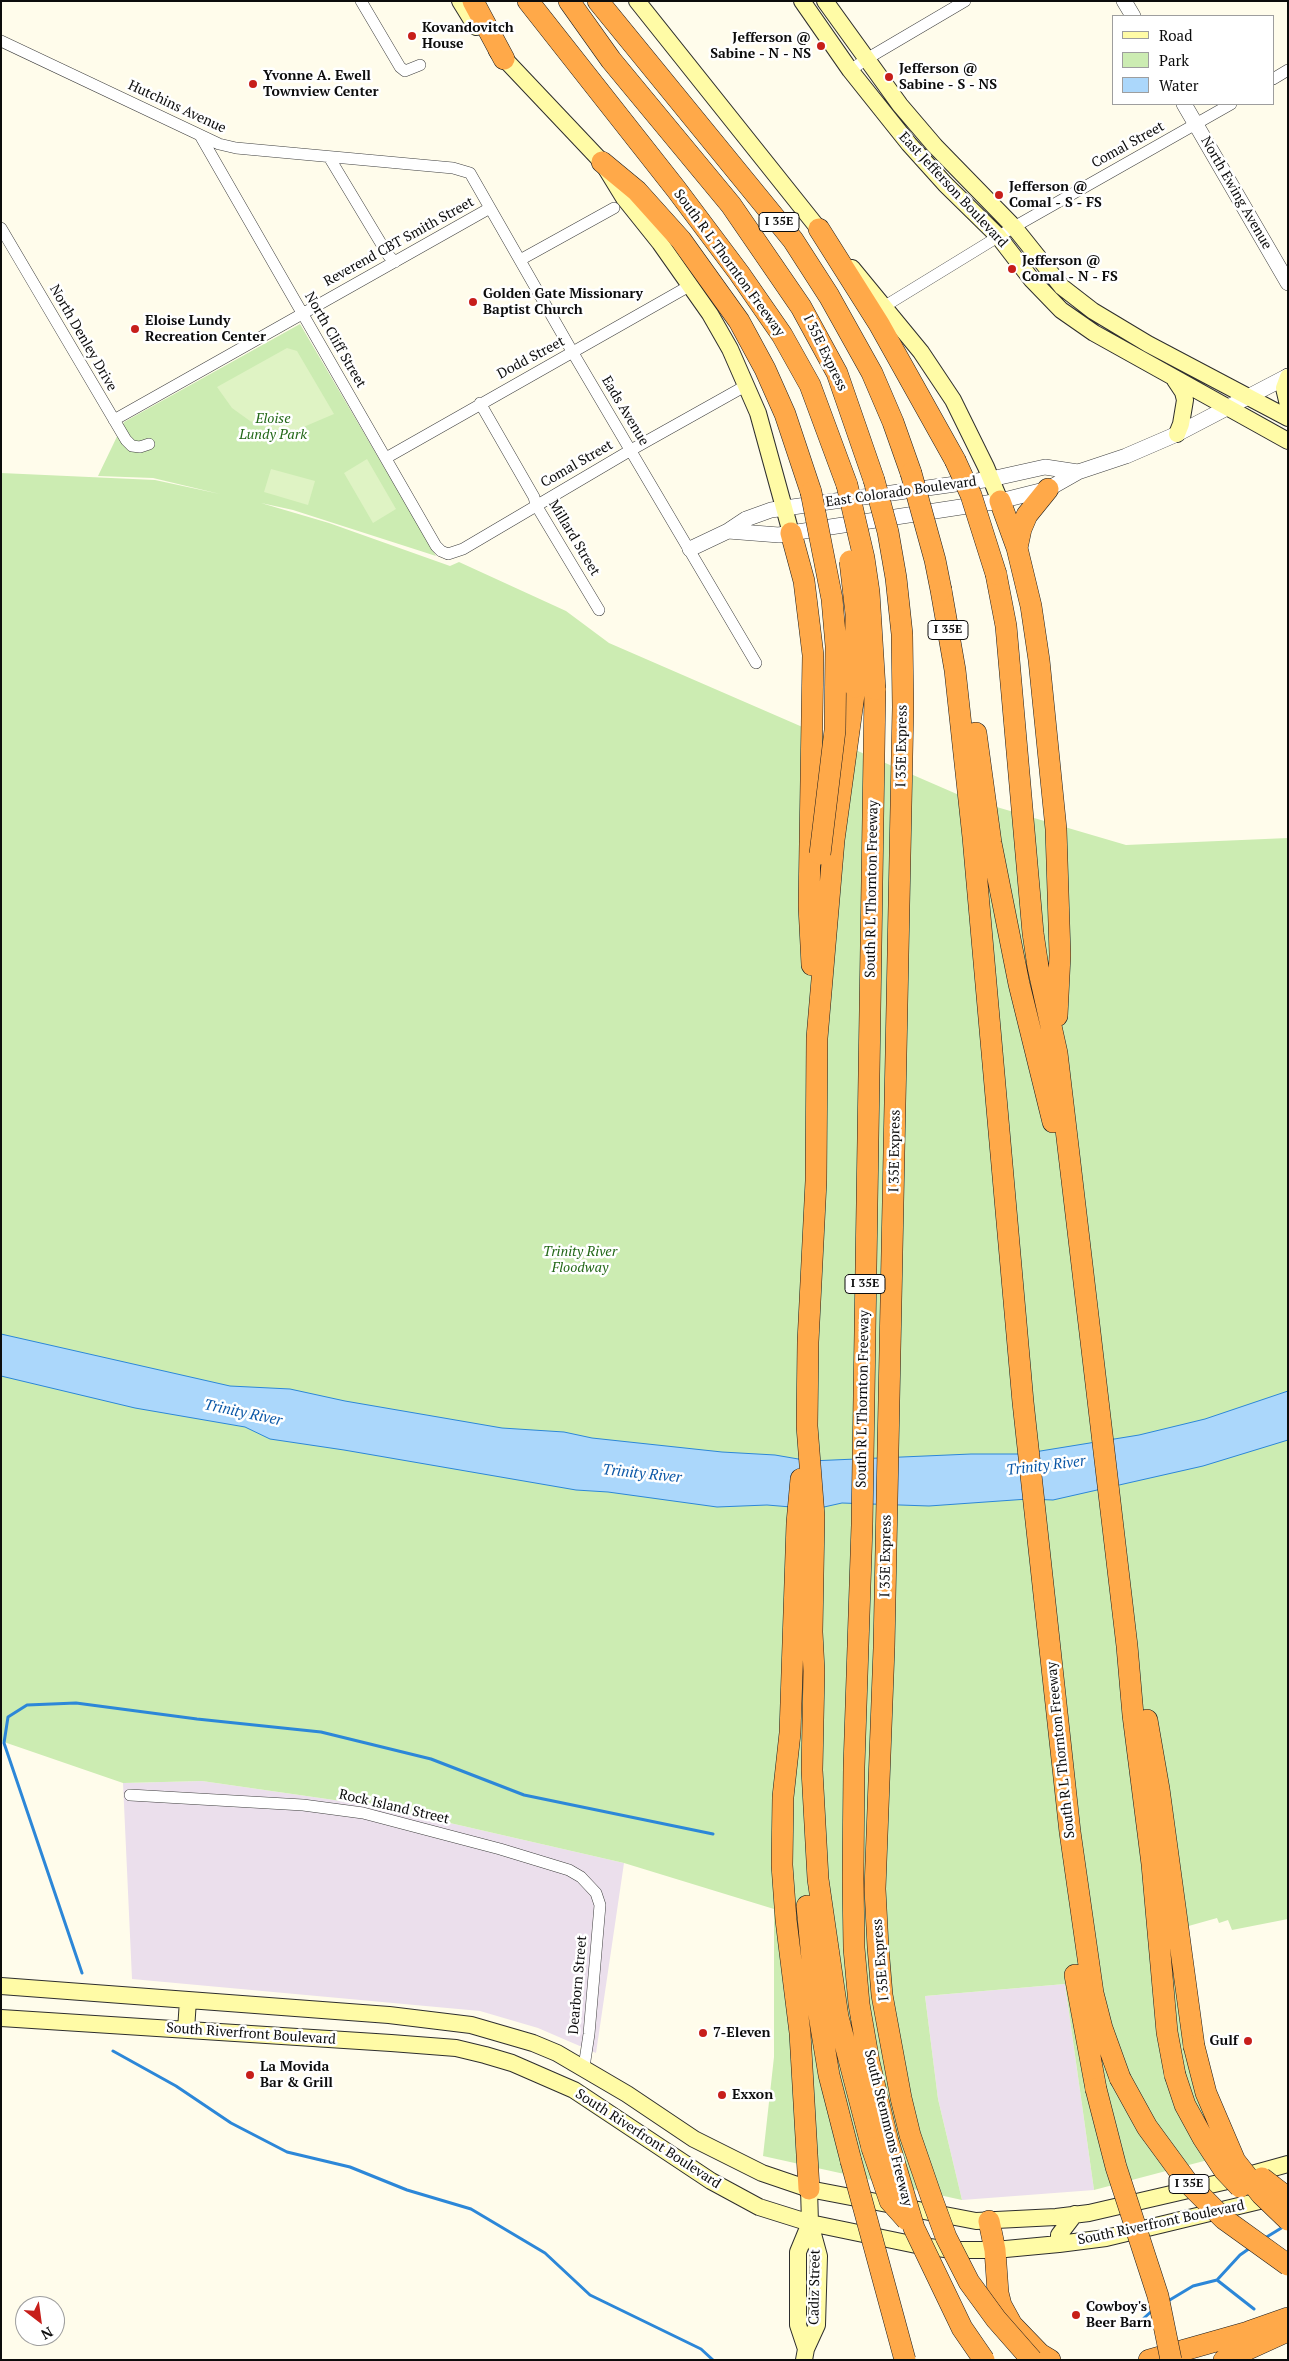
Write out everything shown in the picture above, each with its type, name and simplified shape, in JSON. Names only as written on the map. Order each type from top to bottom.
[{"type":"highway","points":[[473,1],[504,59]]},
{"type":"highway","name":"South R L Thornton Freeway","points":[[528,1],[739,273],[782,335],[810,385],[818,406],[820,447],[840,487],[864,558],[868,583],[875,689],[862,1525],[854,1767],[853,1880]]},
{"type":"highway","name":"I 35E Express","points":[[569,1],[611,60],[731,206],[801,307],[837,373],[874,480],[888,532],[896,578],[902,634],[903,707],[884,1648],[875,1888],[878,1947],[882,1995],[901,2098],[910,2135],[932,2200],[946,2237],[969,2282],[996,2319],[1032,2360]]},
{"type":"highway","name":"South R L Thornton Freeway","points":[[598,1],[792,240],[829,296],[872,373],[893,422],[911,473],[935,560],[955,670],[967,719],[982,927],[1023,1402],[1074,1868]]},
{"type":"highway","points":[[602,162],[638,190],[681,240],[708,275],[739,322],[765,369],[785,414],[811,492],[832,599],[837,702],[820,854],[817,924],[812,957]]},
{"type":"highway","points":[[819,229],[883,332],[955,460],[971,495],[996,574],[1006,626],[1033,933],[1038,967],[1058,1053],[1127,1646],[1132,1716],[1152,1864],[1167,2032],[1174,2075],[1185,2105],[1203,2138],[1224,2170],[1259,2208],[1288,2228]]},
{"type":"highway","points":[[817,1038],[834,840],[850,738],[856,663],[856,614],[852,569],[840,487]]},
{"type":"highway","points":[[1017,548],[1020,529],[1027,515],[1048,489]]},
{"type":"highway","points":[[1000,501],[1017,548],[1031,606],[1050,764],[1056,829],[1059,926],[1058,1053]]},
{"type":"highway","points":[[790,533],[804,582],[813,655],[809,906],[817,1038],[816,1181],[808,1342],[807,1426],[814,1516],[812,1632],[804,1708],[801,1813],[814,1914],[838,2017],[880,2144]]},
{"type":"highway","points":[[967,719],[1028,1025],[1052,1115],[1072,1287],[1094,1372]]},
{"type":"highway","points":[[807,1426],[797,1523],[790,1733],[783,1797],[782,1865],[804,2083],[809,2189]]},
{"type":"highway","points":[[1127,1646],[1146,1715],[1159,1789],[1194,2046],[1201,2074],[1209,2100],[1235,2161],[1261,2194],[1288,2220]]},
{"type":"highway","points":[[1074,1868],[1074,1967],[1087,2044],[1116,2167],[1158,2296],[1171,2360]]},
{"type":"highway","name":"I 35E","points":[[1074,1868],[1093,1993],[1110,2053],[1133,2104],[1165,2153],[1188,2183],[1224,2218],[1288,2265]]},
{"type":"highway","name":"South Stemmons Freeway","points":[[853,1880],[854,1948],[859,2004],[880,2144],[914,2228],[962,2328],[984,2360]]},
{"type":"highway","points":[[814,1914],[815,1991],[828,2075],[905,2360]]},
{"type":"highway","points":[[1167,2032],[1210,2117],[1240,2158],[1268,2184],[1288,2198]]},
{"type":"highway","points":[[989,2221],[995,2250],[998,2293],[1001,2305],[1012,2325],[1040,2354],[1050,2360]]},
{"type":"highway","points":[[1149,2360],[1223,2340],[1288,2318]]},
{"type":"highway","points":[[1224,2360],[1288,2331]]},
{"type":"main road","points":[[460,1],[480,33],[602,162],[624,198],[691,285],[730,349],[747,385],[769,449],[790,533]]},
{"type":"main road","points":[[637,1],[819,229],[885,306],[921,352],[953,400],[1000,501]]},
{"type":"main road","name":"East Jefferson Boulevard","points":[[802,1],[850,70],[909,144],[945,184],[998,236],[1032,280],[1061,310],[1094,333],[1175,380],[1288,441]]},
{"type":"main road","name":"East Jefferson Boulevard","points":[[825,1],[900,105],[935,146],[1014,227],[1062,287],[1093,311],[1148,344],[1288,418]]},
{"type":"main road","points":[[1288,376],[1284,388],[1288,405]]},
{"type":"main road","points":[[1175,380],[1184,392],[1185,400],[1181,424],[1177,434]]},
{"type":"main road","name":"South Riverfront Boulevard","points":[[1,1986],[389,2015],[471,2025],[533,2043],[584,2067],[694,2139],[746,2166],[809,2189],[976,2221],[1089,2213],[1207,2186],[1288,2164]]},
{"type":"main road","points":[[186,2030],[188,2000]]},
{"type":"main road","name":"South Riverfront Boulevard","points":[[1,2018],[456,2048],[512,2063],[574,2090],[680,2160],[759,2207],[810,2223],[921,2246],[953,2250],[995,2250],[1106,2238],[1288,2194]]},
{"type":"main road","points":[[574,2090],[584,2067]]},
{"type":"main road","points":[[680,2160],[694,2139]]},
{"type":"main road","points":[[1160,2226],[1239,2197],[1253,2189],[1269,2168]]},
{"type":"main road","name":"Cadiz Street","points":[[805,2355],[817,2325],[819,2256],[810,2223],[809,2189]]},
{"type":"main road","points":[[1059,2244],[1059,2235],[1075,2214]]},
{"type":"street","points":[[362,1],[400,68],[405,71],[420,66]]},
{"type":"street","points":[[850,70],[965,1]]},
{"type":"street","points":[[1124,1],[1132,15]]},
{"type":"street","name":"Hutchins Avenue","points":[[1,41],[201,137],[236,148],[453,168],[470,173]]},
{"type":"street","points":[[1274,78],[1288,70]]},
{"type":"street","name":"North Ewing Avenue","points":[[1185,105],[1288,283]]},
{"type":"street","name":"Comal Street","points":[[885,306],[998,236],[1228,105]]},
{"type":"street","name":"North Cliff Street","points":[[201,137],[436,546],[448,554]]},
{"type":"street","points":[[329,157],[388,255],[395,262]]},
{"type":"street","name":"Eads Avenue","points":[[470,173],[573,353],[690,548],[756,663]]},
{"type":"street","name":"Reverend CBT Smith Street","points":[[114,420],[490,208]]},
{"type":"street","points":[[520,260],[614,208]]},
{"type":"street","name":"North Denley Drive","points":[[1,228],[5,242],[126,440],[132,446],[140,447],[149,444]]},
{"type":"street","name":"Dodd Street","points":[[386,458],[691,285]]},
{"type":"street","name":"East Colorado Boulevard","points":[[728,531],[779,535],[1000,501],[1048,489],[1078,472],[1126,456],[1177,434],[1288,376]]},
{"type":"street","name":"Comal Street","points":[[448,554],[463,549],[631,450],[747,385]]},
{"type":"street","name":"Millard Street","points":[[480,403],[534,497],[536,505],[600,610]]},
{"type":"street","name":"East Colorado Boulevard","points":[[690,548],[728,531],[746,518],[763,511],[991,479],[1045,468],[1078,472]]},
{"type":"street","name":"Rock Island Street","points":[[130,1795],[333,1808],[392,1818],[569,1870],[590,1885],[596,1893],[600,1905]]},
{"type":"street","name":"Dearborn Street","points":[[584,2067],[589,2034],[600,1905]]},
{"type":"shaded area","points":[[202,1781],[376,1806],[624,1863],[596,2053],[538,2028],[480,2011],[132,1979],[123,1783]]},
{"type":"shaded area","points":[[1065,1984],[1094,2190],[962,2200],[938,2099],[925,1996]]},
{"type":"green space","name":"Trinity River Floodway","points":[[300,324],[436,556],[293,510],[261,503],[329,523],[450,566],[459,562],[566,611],[609,643],[966,798],[1126,845],[1288,838],[1288,1919],[1232,1930],[1228,1920],[1219,1923],[1217,1918],[1185,1927],[1209,2075],[1238,2152],[1094,2190],[1065,1984],[925,1996],[938,2099],[962,2200],[763,2156],[774,2057],[774,1909],[624,1863],[376,1806],[202,1781],[123,1783],[1,1741],[1,473],[155,480],[220,494],[153,478],[98,476],[124,422]]},
{"type":"green space","name":"Eloise Lundy Park","points":[[287,348],[297,351],[334,414],[294,431],[271,429],[250,421],[232,408],[217,387]]},
{"type":"green space","points":[[367,459],[396,509],[373,523],[344,473]]},
{"type":"green space","points":[[271,469],[315,481],[308,505],[264,492]]},
{"type":"water","name":"Trinity River","points":[[1,1334],[230,1386],[290,1389],[345,1401],[502,1428],[564,1432],[592,1438],[722,1452],[775,1455],[810,1461],[971,1454],[1022,1454],[1139,1435],[1205,1419],[1288,1391],[1288,1440],[1203,1466],[1053,1500],[1028,1499],[929,1506],[842,1503],[815,1509],[767,1505],[717,1507],[608,1492],[576,1490],[270,1439],[245,1427],[135,1408],[1,1376]]},
{"type":"waterway","points":[[82,1973],[4,1743],[8,1717],[27,1705],[76,1703],[197,1719],[321,1732],[431,1759],[524,1795],[713,1834]]},
{"type":"waterway","points":[[113,2051],[176,2086],[231,2123],[287,2152],[350,2167],[407,2190],[471,2209],[545,2253],[590,2295],[701,2349],[713,2360]]},
{"type":"waterway","points":[[1265,2238],[1283,2227]]},
{"type":"waterway","points":[[1250,2248],[1240,2255],[1217,2280],[1254,2309]]},
{"type":"waterway","points":[[1168,2301],[1193,2286],[1217,2280]]},
{"type":"waterway","points":[[1133,2328],[1154,2309]]},
{"type":"place","name":"Kovandovitch House","points":[[412,36]]},
{"type":"place","name":"Jefferson @ Sabine - N - NS","points":[[821,46]]},
{"type":"place","name":"Jefferson @ Sabine - S - NS","points":[[889,77]]},
{"type":"place","name":"Yvonne A. Ewell Townview Center","points":[[253,84]]},
{"type":"place","name":"Jefferson @ Comal - S - FS","points":[[999,195]]},
{"type":"place","name":"Jefferson @ Comal - N - FS","points":[[1012,269]]},
{"type":"place","name":"Golden Gate Missionary Baptist Church","points":[[473,302]]},
{"type":"place","name":"Eloise Lundy Recreation Center","points":[[135,329]]},
{"type":"place","name":"7-Eleven","points":[[703,2033]]},
{"type":"place","name":"Gulf","points":[[1248,2041]]},
{"type":"place","name":"La Movida Bar & Grill","points":[[250,2075]]},
{"type":"place","name":"Exxon","points":[[722,2095]]},
{"type":"place","name":"Cowboy's Beer Barn","points":[[1076,2315]]}]
